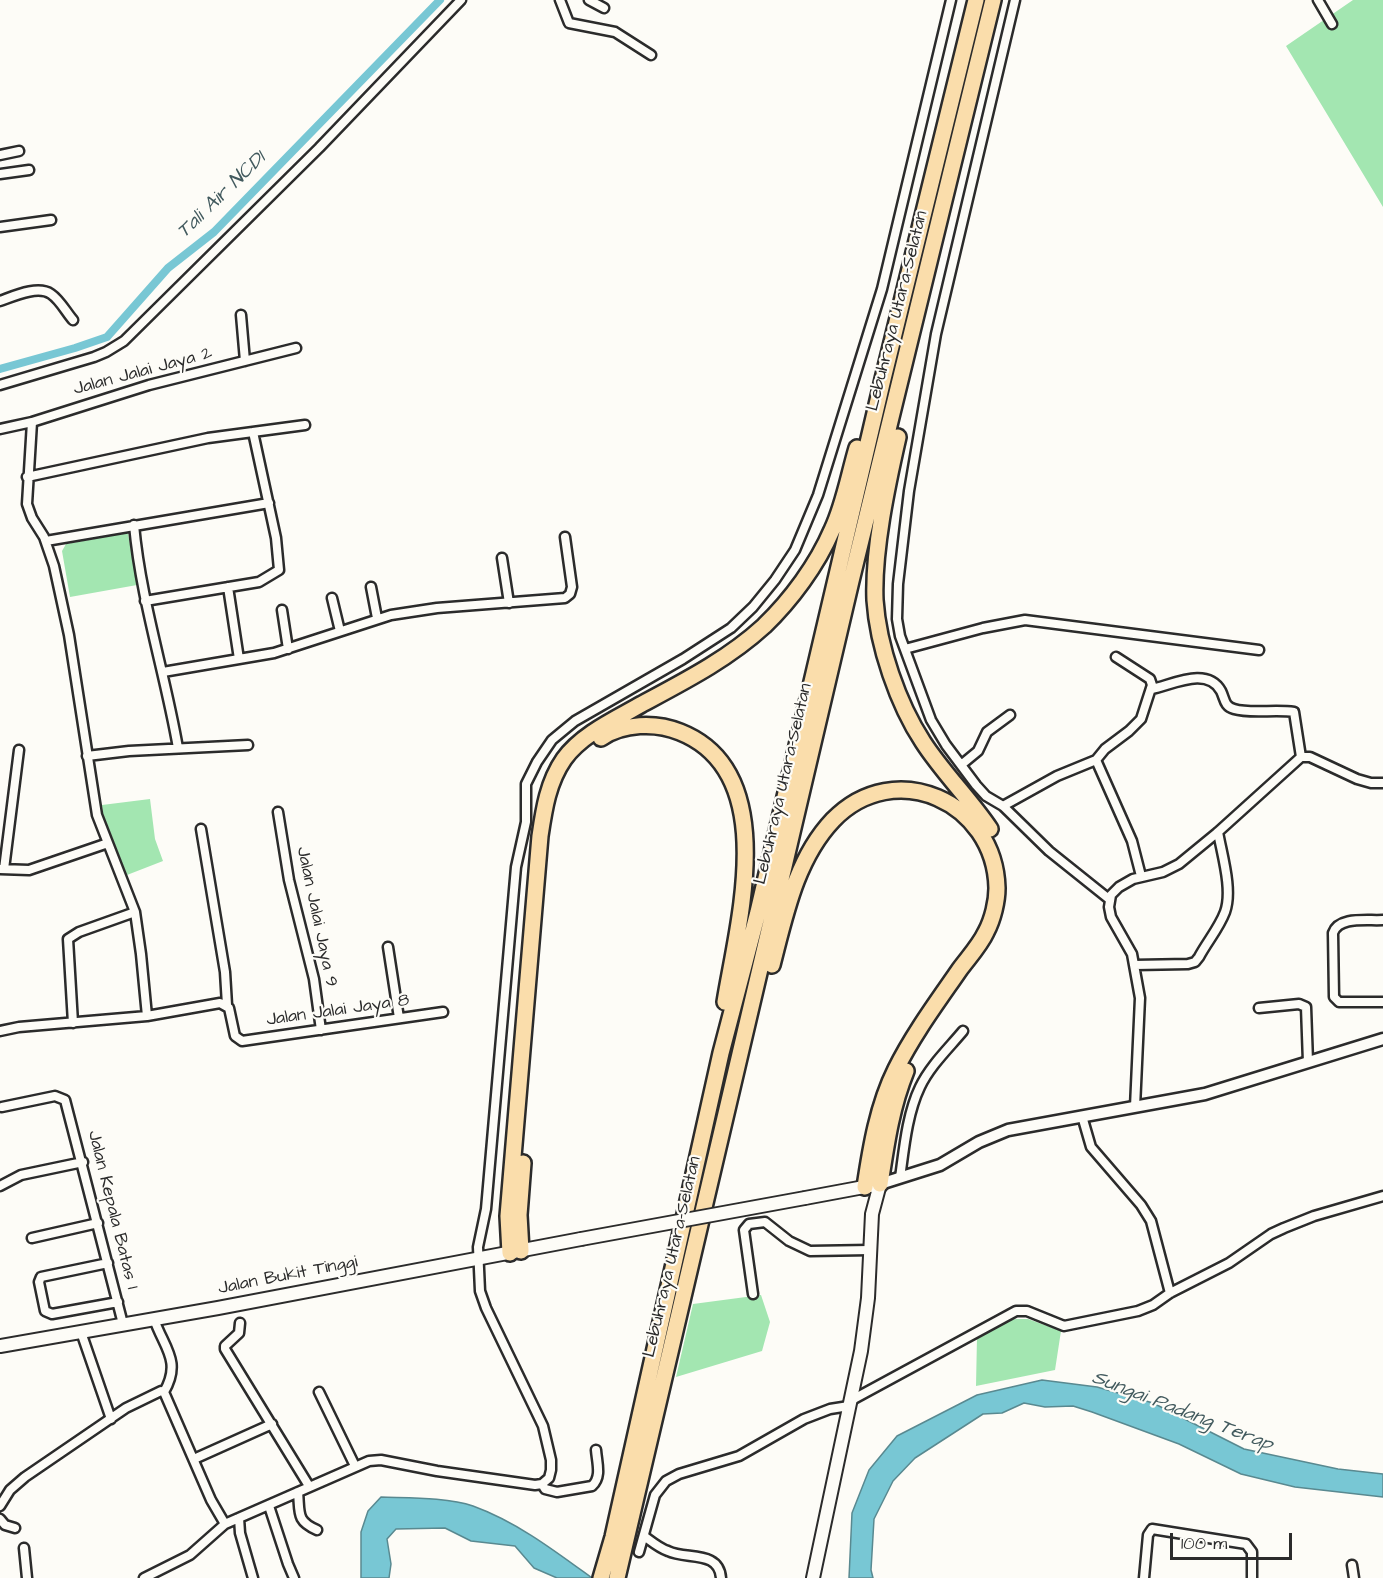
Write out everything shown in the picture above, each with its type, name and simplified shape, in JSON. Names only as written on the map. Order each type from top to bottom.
[{"type":"highway","name":"Lebuhraya Utara–Selatan","points":[[617,1578],[620,1538],[721,1053],[758,912],[883,379],[976,0]]},
{"type":"highway","name":"Lebuhraya Utara–Selatan","points":[[601,1578],[620,1538],[722,1134],[851,581],[993,0]]},
{"type":"highway","points":[[515,1252],[508,1216],[540,836],[548,793],[565,758],[587,737],[712,666],[765,624],[796,589],[819,556],[833,529],[875,389],[883,379]]},
{"type":"highway","points":[[880,1184],[888,1133],[897,1094],[906,1071],[935,1020],[995,931],[1006,893],[1001,852],[993,833],[922,741],[903,705],[893,679],[878,625],[875,599],[876,573],[882,520],[901,416],[898,396]]},
{"type":"highway","points":[[515,1252],[553,805],[567,770],[575,759],[606,735],[623,729],[644,725],[662,726],[694,738],[717,757],[727,771],[740,804],[745,843],[744,891],[720,1032],[721,1053]]},
{"type":"highway","points":[[722,1134],[751,1045],[785,915],[813,846],[835,819],[868,797],[900,790],[919,791],[939,798],[962,812],[987,843],[995,871],[997,890],[995,903],[986,932],[928,1015],[897,1067],[886,1092],[875,1132],[865,1187]]},
{"type":"main road","name":"Jalan Bukit Tinggi","points":[[0,1346],[880,1184]]},
{"type":"main road","points":[[813,1578],[864,1335],[870,1277],[872,1214],[880,1184]]},
{"type":"main road","points":[[865,1187],[872,1214]]},
{"type":"street","points":[[0,385],[100,355],[124,341],[319,148],[461,0]]},
{"type":"street","points":[[560,0],[569,23],[615,32],[651,55]]},
{"type":"street","points":[[589,0],[604,8]]},
{"type":"street","points":[[542,1484],[549,1478],[551,1470],[543,1426],[484,1304],[478,1278],[516,867],[526,822],[526,784],[548,747],[569,725],[698,650],[743,618],[775,580],[795,550],[818,495],[882,290],[951,0]]},
{"type":"street","points":[[1015,0],[941,309],[909,491],[898,584],[898,624],[931,720],[961,765],[986,796],[1003,806],[1049,851],[1109,898]]},
{"type":"street","points":[[1318,0],[1332,24]]},
{"type":"street","points":[[0,155],[19,151]]},
{"type":"street","points":[[0,174],[29,170]]},
{"type":"street","points":[[0,227],[51,220]]},
{"type":"street","points":[[0,301],[27,293],[45,291],[54,296],[73,320]]},
{"type":"street","points":[[241,315],[245,362]]},
{"type":"street","name":"Jalan Jalai Jaya 2","points":[[0,429],[32,422],[149,385],[296,348]]},
{"type":"street","points":[[32,422],[27,504],[51,554],[69,634],[97,815],[135,912],[147,1016]]},
{"type":"street","points":[[27,477],[208,438],[305,425]]},
{"type":"street","points":[[145,601],[259,582],[279,570],[276,538],[253,432]]},
{"type":"street","points":[[46,541],[268,503]]},
{"type":"street","points":[[134,525],[137,563],[178,748]]},
{"type":"street","points":[[163,672],[288,649],[377,618],[437,608],[559,599],[570,594],[572,581],[565,537]]},
{"type":"street","points":[[502,558],[509,603]]},
{"type":"street","points":[[228,587],[239,659]]},
{"type":"street","points":[[371,587],[377,618]]},
{"type":"street","points":[[332,598],[340,631]]},
{"type":"street","points":[[282,610],[288,649]]},
{"type":"street","points":[[905,649],[982,628],[1025,620],[1259,650]]},
{"type":"street","points":[[1003,806],[1057,776],[1096,760],[1105,749],[1141,719],[1152,689],[1152,681],[1116,657]]},
{"type":"street","points":[[1152,689],[1199,678],[1218,687],[1227,705],[1233,709],[1294,712],[1301,757]]},
{"type":"street","points":[[961,765],[978,752],[987,732],[1010,715]]},
{"type":"street","points":[[87,756],[248,745]]},
{"type":"street","points":[[19,750],[2,869],[23,871],[37,868],[108,843]]},
{"type":"street","points":[[1135,1107],[1140,1010],[1135,965],[1129,946],[1112,922],[1109,898],[1119,887],[1141,876],[1171,869],[1218,832],[1301,757],[1310,757],[1363,781],[1383,783]]},
{"type":"street","points":[[1096,760],[1132,841],[1141,876]]},
{"type":"street","name":"Jalan Jalai Jaya 9","points":[[278,812],[289,880],[314,979],[321,1030]]},
{"type":"street","points":[[0,1032],[19,1028],[147,1016],[220,1003],[227,1005],[225,972],[201,829]]},
{"type":"street","points":[[1135,965],[1195,962],[1224,916],[1227,904],[1225,869],[1218,832]]},
{"type":"street","points":[[72,1023],[68,939],[79,932],[135,912]]},
{"type":"street","points":[[1383,920],[1343,922],[1336,926],[1333,933],[1334,997],[1339,1002],[1383,1002]]},
{"type":"street","points":[[388,947],[399,1018]]},
{"type":"street","points":[[1259,1008],[1299,1004],[1306,1007],[1308,1062]]},
{"type":"street","name":"Jalan Jalai Jaya 8","points":[[227,1005],[237,1040],[251,1040],[443,1012]]},
{"type":"street","points":[[900,1178],[911,1116],[920,1087],[963,1031]]},
{"type":"street","points":[[880,1184],[940,1165],[1000,1132],[1205,1094],[1383,1040]]},
{"type":"street","name":"Jalan Kepala Batas 1","points":[[3,1107],[55,1096],[63,1098],[67,1104],[123,1324]]},
{"type":"street","points":[[1082,1116],[1090,1147],[1141,1205],[1151,1221],[1170,1293]]},
{"type":"street","points":[[0,1186],[21,1175],[83,1162]]},
{"type":"street","points":[[639,1552],[655,1495],[671,1477],[739,1456],[804,1419],[850,1404],[1016,1311],[1027,1311],[1064,1326],[1138,1311],[1228,1263],[1271,1234],[1314,1216],[1383,1196]]},
{"type":"street","points":[[753,1294],[744,1230],[749,1224],[765,1222],[789,1241],[810,1251],[870,1250]]},
{"type":"street","points":[[32,1238],[98,1223]]},
{"type":"street","points":[[108,1263],[41,1278],[39,1282],[45,1311],[52,1314],[118,1302]]},
{"type":"street","points":[[154,1319],[172,1364],[171,1380],[164,1392]]},
{"type":"street","points":[[240,1323],[239,1333],[225,1346],[225,1349],[309,1486]]},
{"type":"street","points":[[81,1332],[111,1419]]},
{"type":"street","points":[[0,1506],[10,1490],[25,1477],[149,1395],[158,1391],[164,1392]]},
{"type":"street","points":[[164,1392],[225,1524]]},
{"type":"street","points":[[319,1392],[355,1466]]},
{"type":"street","points":[[194,1459],[272,1424]]},
{"type":"street","points":[[144,1578],[185,1558],[225,1524],[355,1466],[376,1459],[437,1471],[542,1484],[550,1491],[557,1492],[592,1486],[596,1483],[598,1474],[596,1450]]},
{"type":"street","points":[[298,1492],[302,1521],[305,1525],[317,1530]]},
{"type":"street","points":[[269,1506],[294,1578]]},
{"type":"street","points":[[239,1518],[240,1533],[253,1578]]},
{"type":"street","points":[[0,1519],[5,1525],[15,1528]]},
{"type":"street","points":[[1144,1578],[1148,1535],[1152,1529],[1246,1544],[1252,1552],[1252,1578]]},
{"type":"street","points":[[644,1536],[668,1552],[711,1560],[719,1567],[721,1578]]},
{"type":"street","points":[[24,1548],[27,1578]]},
{"type":"street","points":[[1352,1565],[1354,1578]]},
{"type":"green space","points":[[1353,0],[1383,0],[1383,207],[1286,46]]},
{"type":"green space","points":[[128,533],[137,585],[70,597],[62,551],[66,544]]},
{"type":"green space","points":[[150,799],[155,839],[163,861],[127,875],[103,814],[102,805]]},
{"type":"green space","points":[[761,1295],[770,1322],[762,1351],[676,1377],[693,1304]]},
{"type":"green space","points":[[1028,1319],[1061,1331],[1055,1370],[976,1386],[977,1337],[1006,1320]]},
{"type":"water","name":"Sungai Padang Terap","points":[[1042,1380],[1097,1387],[1153,1403],[1244,1449],[1338,1469],[1383,1474],[1383,1497],[1295,1487],[1241,1474],[1179,1444],[1092,1412],[1073,1406],[1045,1407],[1024,1403],[1002,1413],[983,1414],[915,1458],[893,1481],[874,1519],[871,1570],[873,1578],[849,1578],[852,1513],[869,1470],[897,1436],[977,1395]]},
{"type":"water","points":[[381,1497],[440,1499],[473,1506],[520,1529],[592,1578],[557,1578],[534,1568],[515,1546],[471,1541],[445,1528],[396,1529],[387,1539],[391,1564],[389,1578],[361,1578],[361,1532],[368,1511]]},
{"type":"waterway","name":"Tali Air NCD1","points":[[0,369],[107,337],[168,268],[214,232],[440,0]]}]
